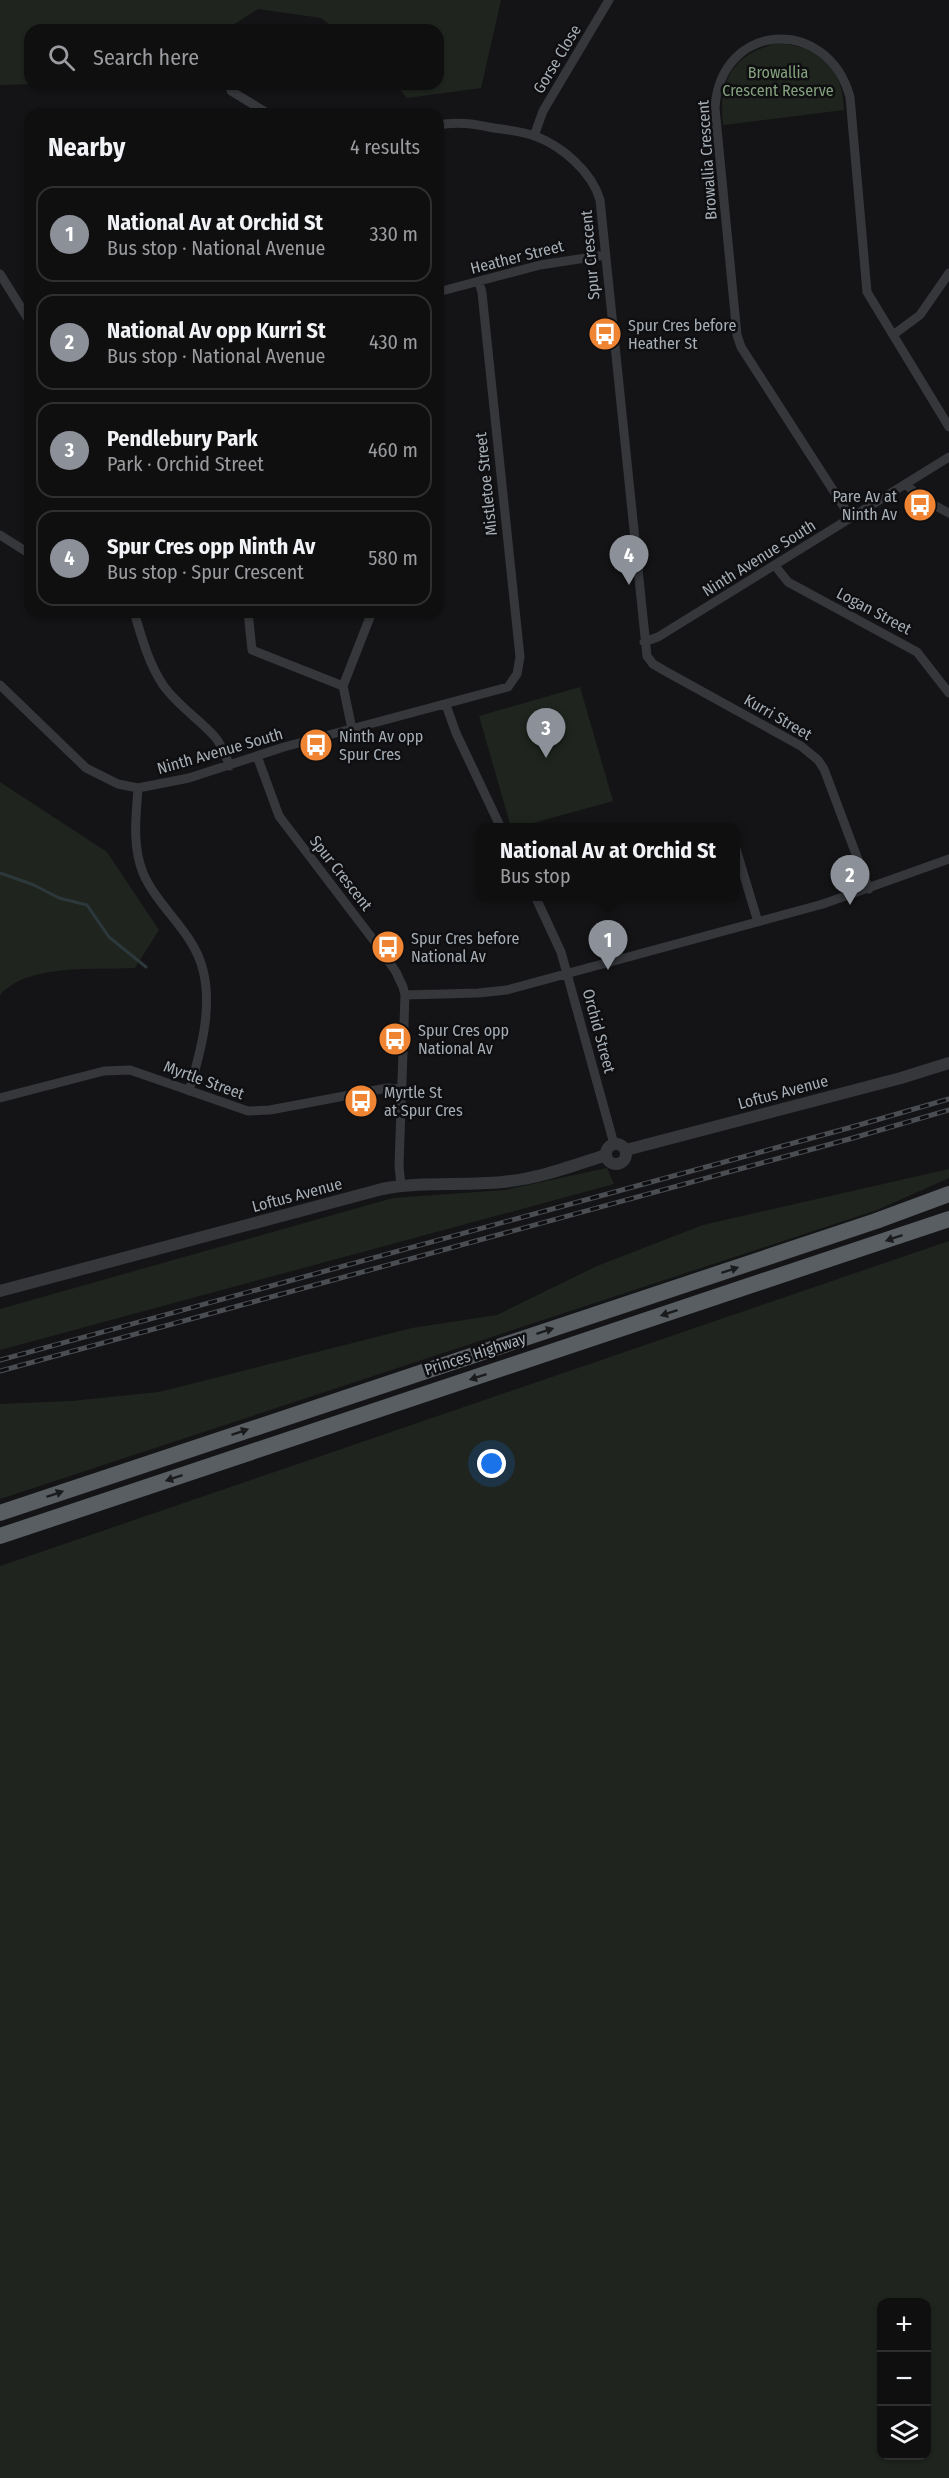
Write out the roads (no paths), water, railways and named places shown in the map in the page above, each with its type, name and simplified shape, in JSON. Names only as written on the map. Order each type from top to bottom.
[{"type":"highway","name":"Princes Highway","points":[[0,1513],[876,1221],[949,1194]]},
{"type":"highway","name":"Princes Highway","points":[[0,1536],[949,1219]]},
{"type":"street","name":"Gorse Close","points":[[534,136],[543,111],[609,0]]},
{"type":"street","name":"Browallia Crescent","points":[[851,519],[741,347],[736,335],[715,108],[716,96],[725,71],[744,51],[757,44],[779,39],[804,42],[825,54],[842,73],[850,97],[865,282],[871,301],[949,427]]},
{"type":"street","points":[[231,91],[259,108]]},
{"type":"street","name":"Spur Crescent","points":[[444,125],[467,123],[534,136],[565,155],[582,169],[597,188],[644,642]]},
{"type":"street","name":"Heather Street","points":[[444,290],[540,265],[605,255]]},
{"type":"street","points":[[893,335],[920,315],[949,273]]},
{"type":"street","points":[[0,274],[24,312]]},
{"type":"street","name":"Mistletoe Street","points":[[479,281],[520,657],[520,667],[513,682]]},
{"type":"street","name":"Ninth Avenue South","points":[[644,642],[658,637],[776,567],[949,457]]},
{"type":"street","points":[[907,485],[919,497],[949,513]]},
{"type":"street","points":[[0,535],[24,550]]},
{"type":"street","name":"Logan Street","points":[[776,567],[788,582],[918,652],[949,693]]},
{"type":"street","points":[[136,618],[144,647],[164,686],[198,723],[214,736],[222,747],[230,766]]},
{"type":"street","points":[[249,618],[252,650],[343,686]]},
{"type":"street","points":[[352,729],[343,686],[370,618]]},
{"type":"street","name":"Kurri Street","points":[[644,642],[647,656],[653,664],[801,746],[818,760],[824,769],[869,889]]},
{"type":"street","name":"Ninth Avenue South","points":[[0,685],[86,768],[118,784],[138,788],[165,784],[352,729],[446,705],[501,689],[513,682]]},
{"type":"street","points":[[446,705],[456,733],[499,823]]},
{"type":"street","name":"Spur Crescent","points":[[257,756],[279,816],[392,965],[405,995],[399,1166],[401,1185]]},
{"type":"street","points":[[138,788],[135,837],[144,875],[153,892],[191,941],[203,968],[207,990],[197,1066],[189,1091]]},
{"type":"street","points":[[405,995],[493,992],[758,922],[869,889],[949,859]]},
{"type":"street","points":[[740,865],[758,922]]},
{"type":"street","name":"Orchid Street","points":[[537,901],[561,952],[568,973],[614,1144]]},
{"type":"street","name":"Loftus Avenue","points":[[626,1150],[901,1078],[949,1063]]},
{"type":"street","name":"Myrtle Street","points":[[0,1098],[121,1068],[141,1073],[235,1108],[260,1112],[387,1088],[401,1089]]},
{"type":"street","points":[[614,1144],[626,1150],[626,1157],[618,1164],[612,1163],[606,1155],[608,1146],[614,1144]]},
{"type":"street","name":"Loftus Avenue","points":[[0,1292],[401,1185],[506,1182],[557,1171],[606,1155]]},
{"type":"waterway","points":[[0,873],[34,885],[59,898],[87,905],[109,937],[146,967]]},
{"type":"railway","points":[[0,1360],[949,1099]]},
{"type":"railway","points":[[0,1371],[949,1110]]},
{"type":"place","name":"Spur Cres before Heather St","points":[[605,334]]},
{"type":"place","name":"Pare Av at Ninth Av","points":[[920,505]]},
{"type":"place","name":"Spur Cres opp Ninth Av","points":[[629,585]]},
{"type":"place","name":"Ninth Av opp Spur Cres","points":[[316,745]]},
{"type":"place","name":"Pendlebury Park","points":[[546,758]]},
{"type":"place","name":"National Av opp Kurri St","points":[[850,905]]},
{"type":"place","name":"Spur Cres before National Av","points":[[388,947]]},
{"type":"place","name":"National Av at Orchid St","points":[[608,970]]},
{"type":"place","name":"Spur Cres opp National Av","points":[[395,1039]]},
{"type":"place","name":"Myrtle St at Spur Cres","points":[[361,1101]]},
{"type":"park label","name":"Browallia Crescent Reserve","points":[[778,81]]}]
